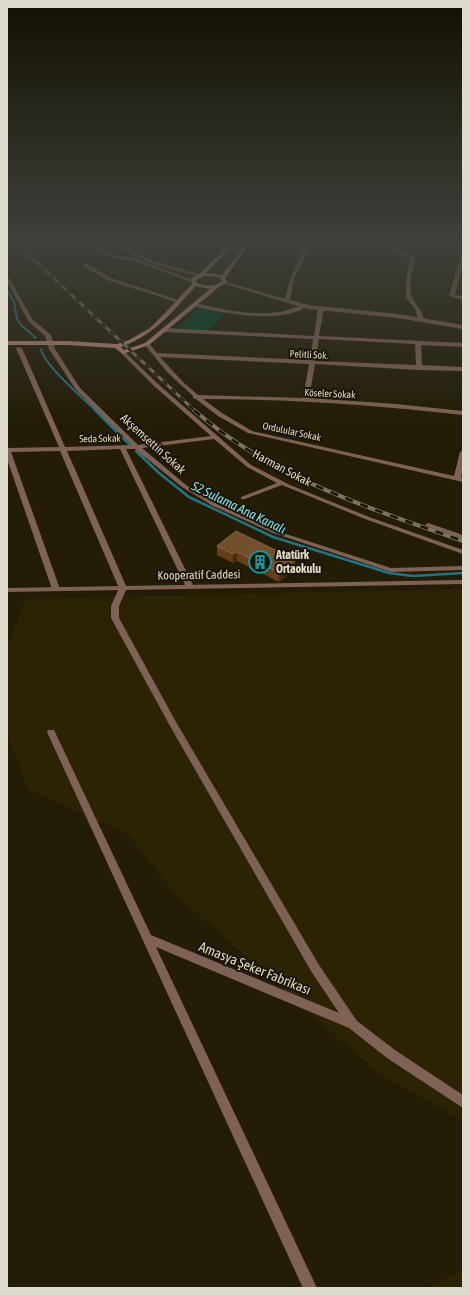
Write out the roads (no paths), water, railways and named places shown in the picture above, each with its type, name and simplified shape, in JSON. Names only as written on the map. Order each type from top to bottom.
[{"type":"main road","points":[[7,343],[117,346],[150,331],[161,323],[178,301]]},
{"type":"main road","points":[[117,346],[123,352],[147,344],[199,301]]},
{"type":"street","name":"Akşemsettin Sokak","points":[[20,301],[31,321],[48,335],[52,349],[78,389],[138,447],[184,486],[215,505],[275,532],[391,570],[463,568]]},
{"type":"street","points":[[288,301],[304,306],[421,320],[463,327]]},
{"type":"street","points":[[412,301],[418,309],[421,320]]},
{"type":"street","points":[[195,305],[259,315],[292,312],[304,306]]},
{"type":"street","points":[[306,400],[321,308]]},
{"type":"street","points":[[165,330],[463,345]]},
{"type":"street","points":[[418,343],[419,368]]},
{"type":"street","name":"Ordulular Sokak","points":[[147,344],[166,369],[195,397],[223,418],[250,432],[460,479]]},
{"type":"street","points":[[19,348],[123,588],[115,606],[115,618],[173,724],[315,968],[353,1024],[391,1054],[463,1102]]},
{"type":"street","name":"Harman Sokak","points":[[123,352],[156,385],[218,437],[249,466],[282,483],[367,518],[463,552]]},
{"type":"street","name":"Pelitli Sok.","points":[[155,355],[312,364],[463,369]]},
{"type":"street","name":"Köseler Sokak","points":[[195,397],[248,397],[306,400],[429,408],[463,413]]},
{"type":"street","name":"Seda Sokak","points":[[7,450],[138,447],[218,437]]},
{"type":"street","points":[[122,447],[190,587]]},
{"type":"street","points":[[7,450],[56,589]]},
{"type":"street","points":[[460,479],[463,452]]},
{"type":"street","points":[[242,498],[282,483]]},
{"type":"street","points":[[428,525],[463,537]]},
{"type":"street","name":"Kooperatif Caddesi","points":[[7,590],[463,582]]},
{"type":"street","points":[[51,732],[310,1288]]},
{"type":"street","name":"Amasya Şeker Fabrikası","points":[[147,938],[353,1024]]},
{"type":"waterway","name":"S2 Sulama Ana Kanalı","points":[[14,301],[17,319],[21,325],[36,338]]},
{"type":"waterway","name":"S2 Sulama Ana Kanalı","points":[[41,349],[49,364],[56,372],[96,411]]},
{"type":"waterway","name":"S2 Sulama Ana Kanalı","points":[[96,411],[130,445]]},
{"type":"waterway","name":"S2 Sulama Ana Kanalı","points":[[136,451],[159,473],[189,497],[273,537],[389,573],[413,576],[463,573]]},
{"type":"railway","points":[[78,301],[195,411]]},
{"type":"railway","points":[[194,410],[224,434],[255,454],[288,472],[357,503],[463,541]]},
{"type":"place","name":"Atatürk Ortaokulu","points":[[260,562]]}]
